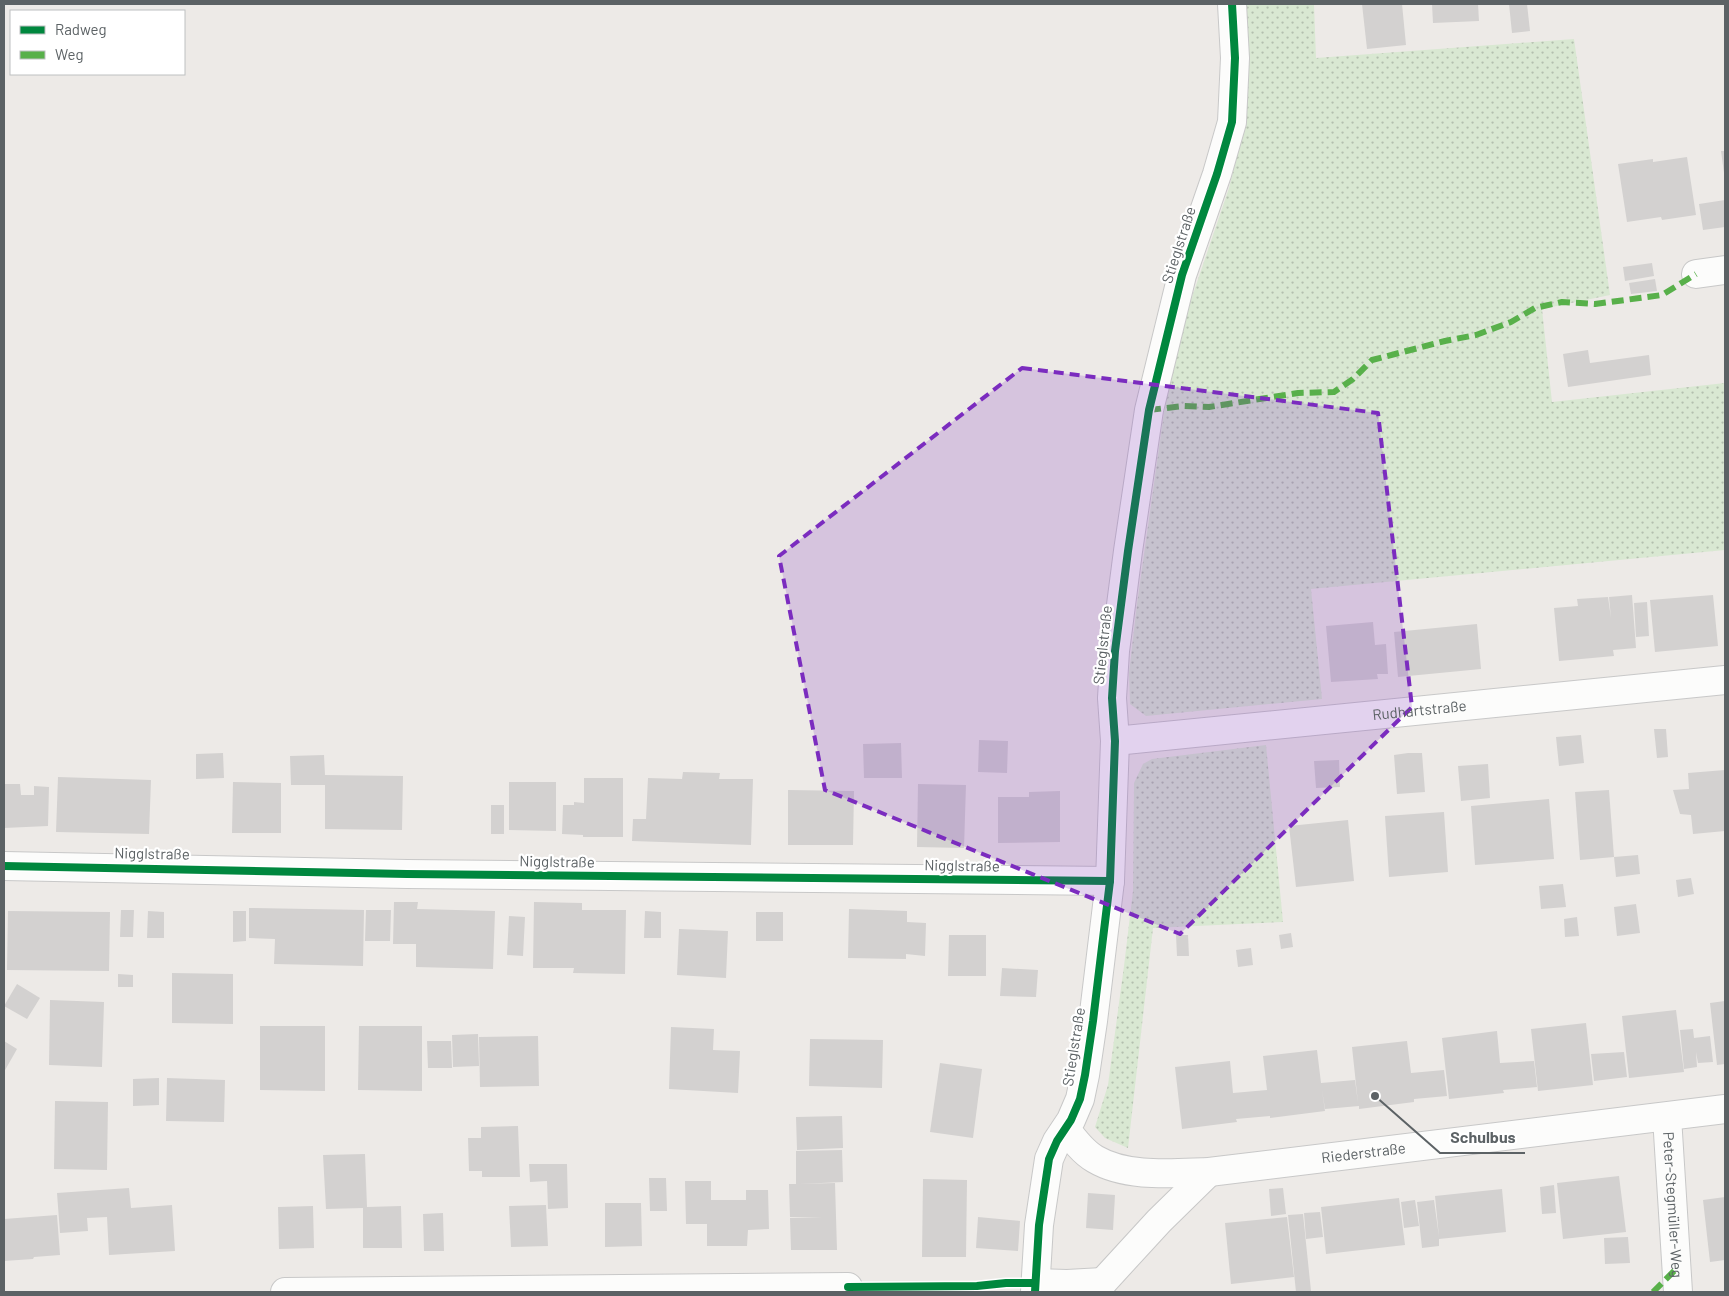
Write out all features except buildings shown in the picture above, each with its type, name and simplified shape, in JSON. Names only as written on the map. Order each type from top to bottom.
[{"type":"street","name":"Stieglstraße","points":[[1035,1288],[1040,1225],[1048,1167],[1053,1149],[1066,1129],[1080,1099],[1086,1075],[1110,881],[1115,741],[1112,698],[1116,651],[1128,551],[1149,410],[1182,275],[1217,174],[1232,122],[1235,58],[1232,4]]},
{"type":"street","points":[[1696,274],[1725,270]]},
{"type":"street","name":"Rudhartstraße","points":[[1115,741],[1725,680]]},
{"type":"street","name":"Nigglstraße","points":[[4,866],[408,874],[1110,881]]},
{"type":"street","name":"Riederstraße","points":[[1066,1129],[1083,1151],[1094,1159],[1121,1169],[1152,1174],[1209,1172],[1725,1109]]},
{"type":"street","name":"Peter-Stegmüller-Weg","points":[[1666,1117],[1678,1292]]},
{"type":"street","points":[[1035,1288],[1077,1284],[1099,1287],[1159,1221],[1209,1172]]},
{"type":"street","points":[[285,1292],[848,1287]]},
{"type":"highlighted area","points":[[1022,368],[1378,413],[1412,707],[1180,934],[825,790],[779,556]]},
{"type":"green space","points":[[1244,4],[1314,4],[1316,58],[1574,39],[1610,295],[1542,309],[1552,402],[1725,383],[1725,550],[1311,589],[1322,699],[1146,716],[1130,704],[1129,673],[1137,604],[1170,370],[1191,300],[1229,188],[1247,116]]},
{"type":"green space","points":[[1266,745],[1283,922],[1153,928],[1128,1148],[1105,1138],[1095,1127],[1108,1085],[1133,891],[1134,783],[1143,764],[1152,759]]},
{"type":"marked path","points":[[1149,410],[1184,406],[1209,407],[1298,393],[1334,392],[1353,379],[1372,360],[1476,335],[1511,322],[1535,308],[1562,302],[1595,304],[1662,295],[1696,274]]},
{"type":"marked path","points":[[1653,1292],[1676,1269]]},
{"type":"cycle path","points":[[1035,1292],[1039,1225],[1049,1159],[1057,1141],[1071,1120],[1080,1099],[1093,1021],[1110,881],[1115,741],[1112,698],[1115,651],[1149,410],[1182,275],[1217,174],[1232,122],[1235,58],[1232,4]]},
{"type":"cycle path","points":[[4,866],[407,874],[1110,881]]},
{"type":"cycle path","points":[[848,1287],[977,1286],[1035,1283]]},
{"type":"place","name":"Schulbus","points":[[1375,1096]]}]
